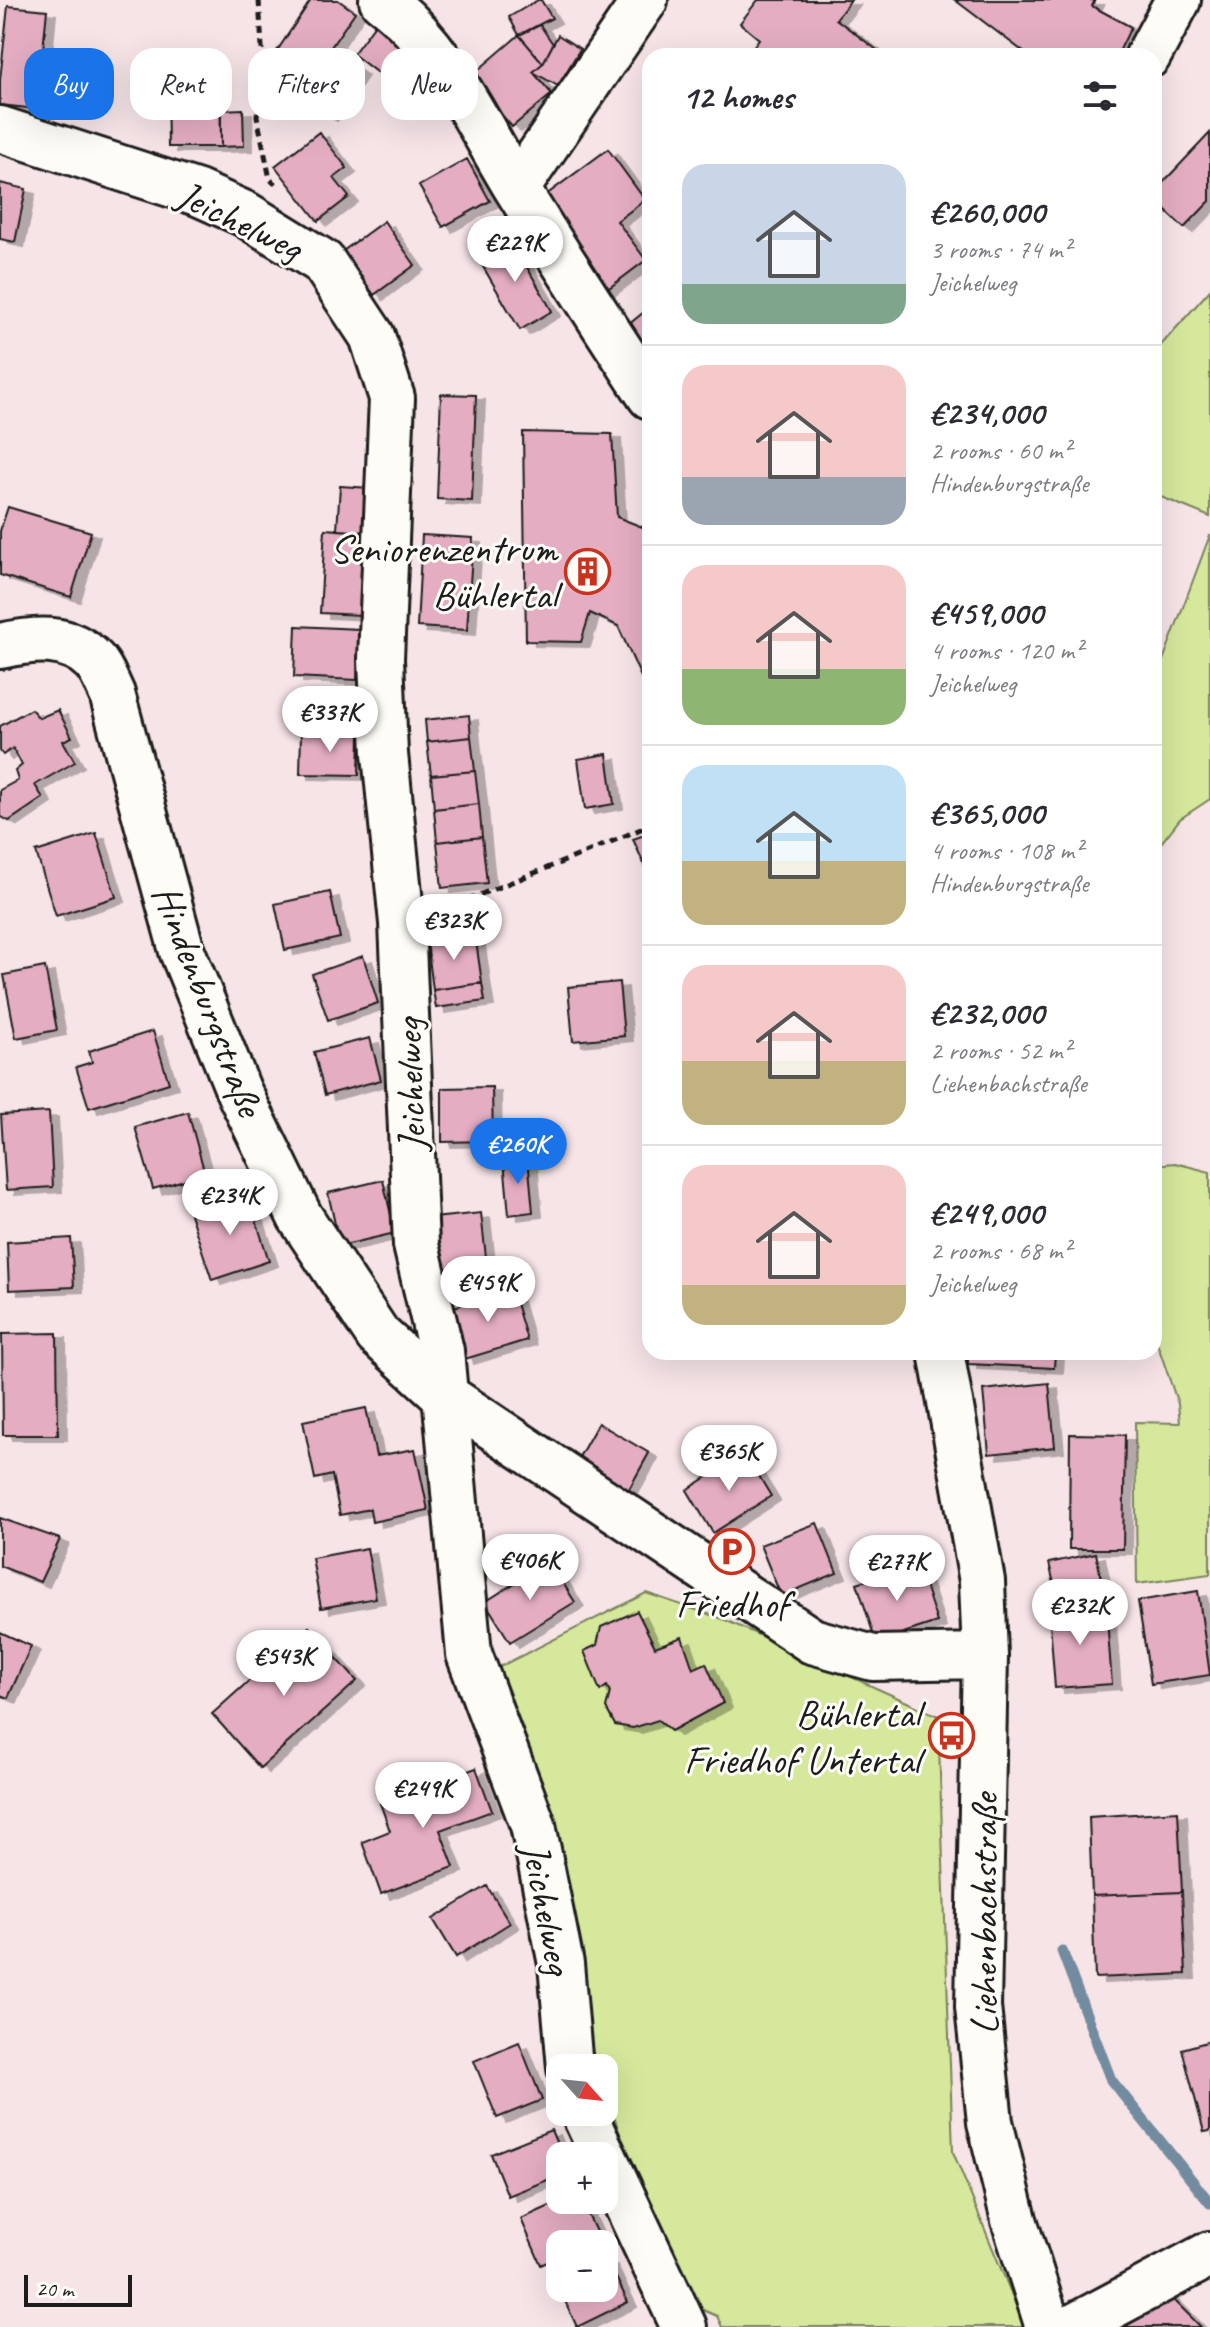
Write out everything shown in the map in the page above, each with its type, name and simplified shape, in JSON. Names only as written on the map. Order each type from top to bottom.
[{"type":"street","points":[[382,0],[436,55],[642,383]]},
{"type":"street","points":[[517,188],[645,0]]},
{"type":"street","points":[[1152,48],[1178,0]]},
{"type":"street","name":"Jeichelweg","points":[[0,129],[198,193],[245,214],[323,262],[372,336],[392,398],[382,568],[381,659],[387,784],[402,923],[416,1245],[441,1351],[469,1654],[533,1825],[561,1964],[569,2054]]},
{"type":"street","name":"Hindenburgstraße","points":[[0,646],[37,639],[68,642],[95,662],[112,694],[182,951],[239,1092],[300,1217],[378,1335],[443,1394],[812,1641],[873,1658],[985,1656]]},
{"type":"street","name":"Liehenbachstraße","points":[[942,1360],[982,1581],[985,1656],[978,2007],[990,2122],[1014,2220],[1048,2327]]},
{"type":"street","points":[[590,2126],[684,2327]]},
{"type":"street","points":[[1073,2327],[1210,2254]]},
{"type":"path","points":[[259,0],[262,47],[257,116],[270,179],[279,188]]},
{"type":"path","points":[[402,923],[476,897],[642,828]]},
{"type":"green space","points":[[1210,290],[1210,517],[1162,497],[1162,344]]},
{"type":"green space","points":[[1210,535],[1210,799],[1180,819],[1162,842],[1162,663]]},
{"type":"green space","points":[[1175,1163],[1210,1172],[1210,1574],[1137,1584],[1135,1422],[1180,1423],[1178,1404],[1162,1357],[1162,1164]]},
{"type":"green space","points":[[646,1593],[723,1619],[938,1716],[953,2152],[1025,2327],[722,2327],[717,2316],[696,2307],[628,2158],[617,2126],[618,2054],[593,2054],[581,2018],[560,1855],[499,1667]]},
{"type":"building","points":[[311,0],[338,0],[355,12],[330,48],[279,48]]},
{"type":"building","points":[[538,0],[552,18],[519,35],[509,17]]},
{"type":"building","points":[[758,0],[851,0],[836,19],[874,48],[752,48],[759,39],[740,23]]},
{"type":"building","points":[[955,0],[1095,0],[1092,6],[1131,27],[1121,48],[1018,48]]},
{"type":"building","points":[[8,6],[47,10],[43,48],[24,48],[24,108],[0,105]]},
{"type":"building","points":[[376,23],[402,44],[399,48],[381,48],[380,75],[365,63],[365,48],[357,48]]},
{"type":"building","points":[[540,25],[553,44],[543,63],[519,35]]},
{"type":"building","points":[[519,35],[543,63],[533,72],[552,94],[512,127],[478,87],[478,70]]},
{"type":"building","points":[[558,35],[580,49],[558,86],[533,72],[543,63]]},
{"type":"building","points":[[243,109],[244,146],[221,147],[221,120],[232,120],[232,110]]},
{"type":"building","points":[[168,120],[221,120],[221,147],[168,147]]},
{"type":"building","points":[[319,132],[347,168],[334,178],[349,197],[318,221],[275,166]]},
{"type":"building","points":[[1210,133],[1210,201],[1184,228],[1162,207],[1162,184]]},
{"type":"building","points":[[608,149],[642,196],[642,202],[617,221],[642,255],[642,263],[605,291],[538,201]]},
{"type":"building","points":[[467,159],[490,201],[443,227],[419,186]]},
{"type":"building","points":[[0,183],[26,189],[15,242],[0,239]]},
{"type":"building","points":[[384,221],[415,265],[374,295],[343,251]]},
{"type":"building","points":[[511,239],[552,311],[520,330],[478,258]]},
{"type":"building","points":[[642,314],[642,354],[622,330]]},
{"type":"building","points":[[441,394],[476,395],[472,501],[437,499]]},
{"type":"building","name":"Seniorenzentrum Bühlertal","points":[[523,432],[612,434],[617,517],[642,527],[642,679],[618,626],[590,613],[581,642],[526,641]]},
{"type":"building","points":[[340,486],[370,488],[367,532],[337,530]]},
{"type":"building","points":[[8,507],[91,532],[71,597],[0,575],[0,531]]},
{"type":"building","points":[[325,529],[367,532],[361,615],[320,613]]},
{"type":"building","points":[[422,535],[473,538],[467,630],[417,627]]},
{"type":"building","points":[[296,626],[359,629],[357,680],[294,677]]},
{"type":"building","points":[[31,709],[39,718],[58,710],[72,737],[63,741],[75,762],[35,785],[43,798],[9,821],[0,816],[0,790],[18,780],[15,771],[22,765],[13,748],[3,755],[0,751],[0,726]]},
{"type":"building","points":[[469,715],[471,737],[427,742],[425,720]]},
{"type":"building","points":[[301,733],[360,734],[359,775],[300,774]]},
{"type":"building","points":[[471,737],[475,771],[431,775],[427,742]]},
{"type":"building","points":[[607,754],[614,804],[585,809],[578,759]]},
{"type":"building","points":[[475,771],[479,804],[434,809],[431,775]]},
{"type":"building","points":[[479,804],[482,837],[437,842],[434,809]]},
{"type":"building","points":[[96,833],[116,897],[56,916],[36,852]]},
{"type":"building","points":[[642,836],[642,860],[633,839]]},
{"type":"building","points":[[482,837],[487,883],[442,888],[437,842]]},
{"type":"building","points":[[330,892],[340,938],[285,950],[275,904]]},
{"type":"building","points":[[475,934],[482,983],[433,990],[427,941]]},
{"type":"building","points":[[363,956],[378,1003],[328,1020],[312,974]]},
{"type":"building","points":[[45,967],[57,1030],[16,1038],[4,975]]},
{"type":"building","points":[[619,982],[624,1036],[573,1041],[568,987]]},
{"type":"building","points":[[482,983],[485,1001],[436,1008],[433,990]]},
{"type":"building","points":[[153,1031],[169,1083],[89,1108],[76,1067],[92,1062],[89,1051]]},
{"type":"building","points":[[370,1038],[381,1080],[325,1095],[314,1052]]},
{"type":"building","points":[[492,1087],[493,1141],[442,1142],[442,1088]]},
{"type":"building","points":[[49,1112],[53,1187],[6,1190],[1,1115]]},
{"type":"building","points":[[188,1112],[205,1174],[153,1189],[135,1127]]},
{"type":"building","points":[[528,1158],[533,1212],[509,1215],[504,1160]]},
{"type":"building","points":[[383,1180],[395,1233],[340,1246],[328,1193]]},
{"type":"building","points":[[248,1195],[269,1261],[212,1280],[190,1214]]},
{"type":"building","points":[[481,1213],[487,1266],[430,1272],[424,1219]]},
{"type":"building","points":[[71,1238],[74,1287],[9,1290],[7,1242]]},
{"type":"building","points":[[512,1290],[527,1340],[465,1359],[450,1308]]},
{"type":"building","points":[[57,1333],[58,1435],[3,1435],[2,1334]]},
{"type":"building","points":[[968,1360],[1054,1360],[1054,1368],[968,1364]]},
{"type":"building","points":[[1049,1383],[1055,1447],[989,1454],[983,1390]]},
{"type":"building","points":[[366,1408],[376,1456],[415,1449],[428,1510],[372,1522],[370,1509],[340,1515],[332,1475],[315,1479],[303,1421]]},
{"type":"building","points":[[598,1423],[649,1453],[624,1498],[573,1468]]},
{"type":"building","points":[[1070,1434],[1125,1435],[1123,1549],[1069,1549]]},
{"type":"building","points":[[745,1453],[771,1496],[713,1533],[687,1490]]},
{"type":"building","points":[[0,1518],[60,1539],[40,1582],[0,1566]]},
{"type":"building","points":[[817,1523],[837,1573],[781,1596],[760,1545]]},
{"type":"building","points":[[367,1548],[376,1598],[321,1608],[312,1558]]},
{"type":"building","points":[[1096,1553],[1102,1582],[1056,1592],[1049,1563]]},
{"type":"building","points":[[549,1561],[575,1602],[510,1642],[485,1602]]},
{"type":"building","points":[[918,1564],[937,1622],[876,1642],[857,1583]]},
{"type":"building","points":[[1198,1591],[1210,1675],[1151,1684],[1138,1601]]},
{"type":"building","points":[[1106,1606],[1112,1684],[1055,1688],[1049,1610]]},
{"type":"building","points":[[637,1611],[655,1647],[682,1637],[693,1669],[706,1663],[723,1703],[671,1731],[658,1720],[633,1728],[615,1725],[606,1708],[610,1692],[607,1686],[600,1691],[584,1651],[597,1645],[601,1627]]},
{"type":"building","points":[[309,1627],[357,1681],[260,1768],[212,1714]]},
{"type":"building","points":[[0,1632],[31,1646],[8,1698],[0,1695]]},
{"type":"building","points":[[476,1768],[492,1811],[440,1830],[454,1867],[381,1894],[362,1842],[390,1831],[380,1803]]},
{"type":"building","points":[[1178,1811],[1182,1892],[1092,1896],[1089,1817]]},
{"type":"building","points":[[487,1886],[510,1923],[456,1957],[433,1919]]},
{"type":"building","points":[[1182,1892],[1186,1974],[1095,1978],[1092,1896]]},
{"type":"building","points":[[1210,2041],[1210,2131],[1204,2132],[1182,2049]]},
{"type":"building","points":[[519,2042],[542,2100],[497,2118],[474,2061]]},
{"type":"building","points":[[551,2130],[556,2142],[546,2142],[546,2181],[508,2196],[491,2154]]},
{"type":"building","points":[[546,2208],[546,2214],[588,2214],[595,2230],[546,2230],[546,2263],[541,2265],[521,2219]]},
{"type":"building","points":[[618,2282],[628,2302],[577,2327],[565,2302],[618,2302]]},
{"type":"building","points":[[1157,2283],[1201,2327],[1113,2327]]},
{"type":"waterway","points":[[1062,1951],[1111,2080],[1210,2203]]},
{"type":"place","name":"Seniorenzentrum Bühlertal","points":[[588,571]]},
{"type":"place","name":"Friedhof","points":[[732,1551]]},
{"type":"place","name":"Bühlertal Friedhof Untertal","points":[[951,1736]]}]
